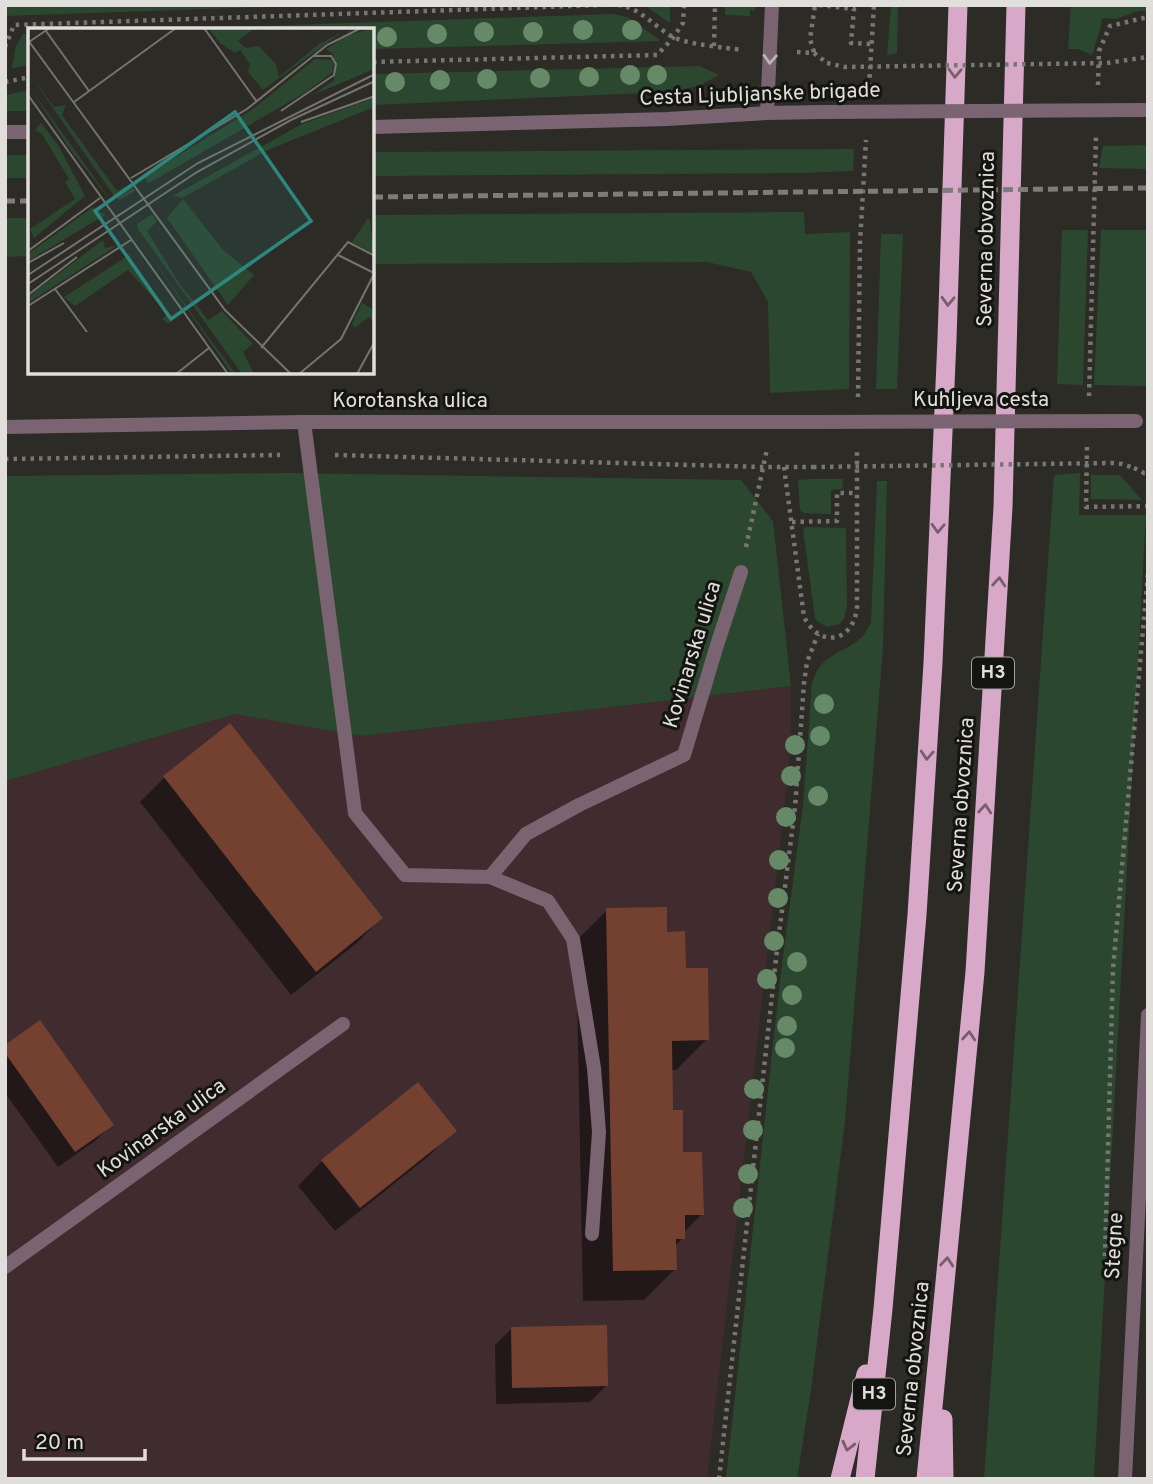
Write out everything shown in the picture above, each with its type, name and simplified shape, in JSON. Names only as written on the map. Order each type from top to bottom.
[{"type":"highway","name":"Severna obvoznica","points":[[865,1479],[883,1308],[917,915],[933,663],[958,5]]},
{"type":"highway","name":"Severna obvoznica","points":[[926,1479],[975,972],[1003,507],[1017,9]]},
{"type":"highway","points":[[840,1479],[883,1308]]},
{"type":"highway","points":[[941,1330],[944,1479]]},
{"type":"street","points":[[767,113],[772,5]]},
{"type":"street","name":"Cesta Ljubljanske brigade","points":[[374,127],[667,119],[767,113],[1146,110]]},
{"type":"street","points":[[5,132],[28,132]]},
{"type":"street","name":"Kuhljeva cesta","points":[[814,422],[1142,421]]},
{"type":"street","points":[[304,422],[355,813],[405,875],[490,877],[548,901],[573,939],[594,1068],[600,1132],[592,1234]]},
{"type":"street","name":"Korotanska ulica","points":[[5,427],[304,422],[814,422]]},
{"type":"street","name":"Kovinarska ulica","points":[[490,877],[526,834],[579,805],[684,755],[741,572]]},
{"type":"street","name":"Stegne","points":[[1125,1479],[1148,1014]]},
{"type":"street","name":"Kovinarska ulica","points":[[5,1267],[343,1024]]},
{"type":"path","points":[[5,47],[15,25],[603,5]]},
{"type":"path","points":[[618,5],[639,13],[673,38],[714,47],[715,5]]},
{"type":"path","points":[[673,38],[683,23],[684,5]]},
{"type":"path","points":[[817,5],[854,9],[850,43],[872,44]]},
{"type":"path","name":"Cesta Ljubljanske brigade","points":[[817,5],[810,39],[814,53],[827,63],[845,67],[1107,63],[1147,57]]},
{"type":"path","points":[[868,97],[874,5]]},
{"type":"path","points":[[1097,92],[1099,51],[1110,26],[1148,17]]},
{"type":"path","name":"Cesta Ljubljanske brigade","points":[[374,62],[657,55],[673,38]]},
{"type":"path","points":[[5,82],[28,77]]},
{"type":"path","points":[[1089,397],[1096,134]]},
{"type":"path","points":[[858,410],[860,243],[866,137]]},
{"type":"path","name":"Kovinarska ulica","points":[[741,572],[762,467],[775,421]]},
{"type":"path","points":[[784,467],[804,617],[818,634],[832,638],[839,636],[850,629],[856,618],[857,438]]},
{"type":"path","points":[[1088,438],[1086,507],[1148,506]]},
{"type":"path","points":[[5,459],[309,454],[762,467],[1112,463],[1135,468],[1146,473],[1148,479]]},
{"type":"path","points":[[792,522],[837,520],[837,493],[857,493]]},
{"type":"path","points":[[719,1479],[775,963],[795,808],[804,683],[807,662],[818,634]]},
{"type":"shaded area","points":[[791,686],[791,735],[785,800],[707,1479],[5,1479],[5,781],[235,714],[361,736]]},
{"type":"green space","points":[[5,5],[324,5],[5,16]]},
{"type":"green space","points":[[644,5],[670,5],[670,23]]},
{"type":"green space","points":[[725,5],[755,5],[755,10],[750,10],[750,16],[725,15]]},
{"type":"green space","points":[[891,5],[898,5],[897,53],[887,55]]},
{"type":"green space","points":[[1071,5],[1148,5],[1148,11],[1138,11],[1116,19],[1102,18],[1092,55],[1078,49],[1068,49]]},
{"type":"green space","points":[[614,14],[627,17],[659,41],[374,49],[374,28],[204,28]]},
{"type":"green space","points":[[23,34],[28,34],[28,65],[12,68],[16,46]]},
{"type":"green space","points":[[699,66],[719,75],[699,86],[669,92],[374,105],[374,74]]},
{"type":"green space","points":[[28,90],[28,111],[5,111],[5,95]]},
{"type":"green space","points":[[1148,145],[1148,169],[1099,168],[1103,146]]},
{"type":"green space","points":[[854,149],[853,171],[374,176],[374,152]]},
{"type":"green space","points":[[5,155],[28,155],[28,178],[5,178]]},
{"type":"green space","points":[[804,212],[805,234],[850,232],[849,389],[770,393],[768,302],[751,272],[707,262],[374,264],[374,215]]},
{"type":"green space","points":[[5,218],[28,218],[28,256],[5,257]]},
{"type":"green space","points":[[1062,230],[1088,230],[1083,385],[1057,384]]},
{"type":"green space","points":[[1101,230],[1148,230],[1148,386],[1094,385]]},
{"type":"green space","points":[[881,234],[903,234],[897,389],[876,389]]},
{"type":"green space","points":[[288,473],[741,480],[773,521],[791,686],[361,736],[235,714],[5,781],[5,476]]},
{"type":"green space","points":[[1080,473],[1079,515],[1146,515],[1094,1479],[984,1479],[1054,475]]},
{"type":"green space","points":[[1091,475],[1120,475],[1142,500],[1091,499]]},
{"type":"green space","points":[[843,479],[842,489],[831,490],[831,514],[804,513],[800,510],[798,480]]},
{"type":"green space","points":[[877,481],[887,481],[883,647],[845,1121],[811,1390],[797,1479],[726,1479],[780,980],[803,805],[812,683],[821,665],[862,637],[871,622]]},
{"type":"green space","points":[[846,528],[847,605],[844,619],[839,624],[828,627],[815,618],[803,529]]},
{"type":"building","points":[[230,723],[383,918],[316,972],[163,776]]},
{"type":"building","points":[[667,907],[667,932],[685,931],[686,968],[708,968],[709,1040],[672,1041],[673,1110],[683,1110],[683,1152],[702,1152],[704,1215],[685,1215],[685,1239],[676,1239],[677,1270],[613,1271],[606,908]]},
{"type":"building","points":[[40,1020],[114,1125],[75,1152],[5,1053],[5,1045]]},
{"type":"building","points":[[418,1082],[457,1131],[360,1208],[321,1160]]},
{"type":"building","points":[[607,1325],[608,1386],[512,1388],[511,1327]]},
{"type":"railway","points":[[374,197],[1148,188]]},
{"type":"railway","points":[[5,201],[28,201]]}]
